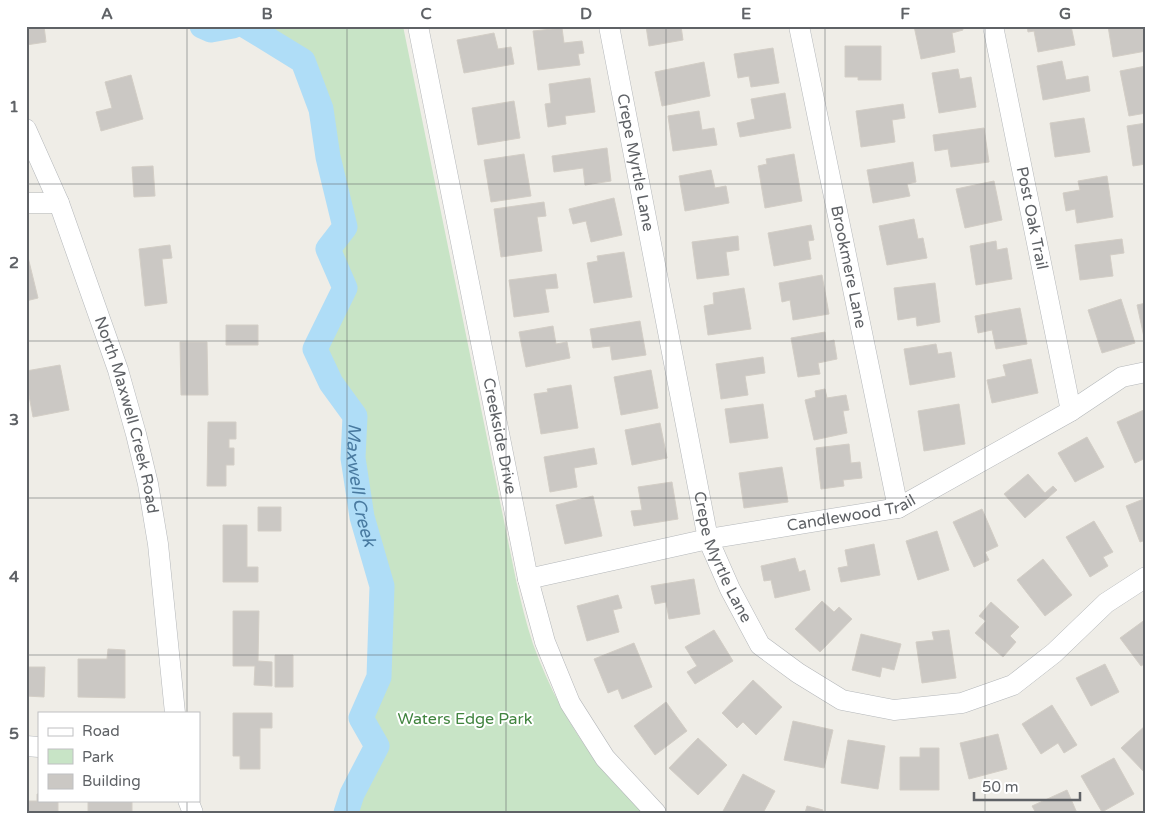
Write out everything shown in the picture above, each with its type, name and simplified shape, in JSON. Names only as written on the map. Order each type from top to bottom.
[{"type":"street","name":"Creekside Drive","points":[[418,26],[528,579],[545,642],[570,703],[604,758],[656,813]]},
{"type":"street","name":"Crepe Myrtle Lane","points":[[609,26],[708,539],[730,589],[760,645],[798,673],[842,700],[894,710],[962,703],[1012,686],[1054,653],[1106,604],[1146,577]]},
{"type":"street","name":"Brookmere Lane","points":[[799,26],[898,508]]},
{"type":"street","name":"Post Oak Trail","points":[[992,26],[1071,411]]},
{"type":"street","name":"North Maxwell Creek Road","points":[[26,129],[59,203],[118,370],[136,434],[148,484],[158,544],[175,712]]},
{"type":"street","points":[[26,203],[59,203]]},
{"type":"street","name":"Candlewood Trail","points":[[528,579],[708,539],[898,508],[1071,411],[1122,377],[1146,372]]},
{"type":"green space","name":"Waters Edge Park","points":[[246,26],[403,26],[516,580],[530,636],[553,691],[578,735],[608,776],[644,813],[346,813],[352,794],[377,746],[361,718],[379,677],[382,586],[362,517],[353,458],[355,416],[331,383],[315,349],[345,289],[328,249],[345,227],[328,157],[321,109],[303,61]]},
{"type":"building","points":[[26,26],[44,26],[46,42],[26,45]]},
{"type":"building","points":[[646,26],[681,26],[683,40],[649,46]]},
{"type":"building","points":[[914,26],[962,26],[963,30],[952,33],[955,52],[921,59]]},
{"type":"building","points":[[1027,26],[1071,26],[1075,45],[1038,52],[1034,31],[1028,32]]},
{"type":"building","points":[[1108,26],[1146,26],[1146,51],[1113,57]]},
{"type":"building","points":[[562,28],[564,43],[582,41],[584,53],[578,54],[580,65],[538,70],[533,31]]},
{"type":"building","points":[[494,33],[498,49],[511,47],[514,64],[464,73],[457,40]]},
{"type":"building","points":[[845,46],[881,46],[881,80],[858,80],[858,77],[845,77]]},
{"type":"building","points":[[773,48],[779,83],[751,87],[749,76],[738,78],[734,54]]},
{"type":"building","points":[[1062,61],[1066,80],[1088,76],[1090,91],[1043,100],[1037,66]]},
{"type":"building","points":[[704,62],[710,96],[662,106],[655,72]]},
{"type":"building","points":[[1146,66],[1146,113],[1129,116],[1120,71]]},
{"type":"building","points":[[958,69],[960,79],[971,77],[976,107],[939,113],[932,73]]},
{"type":"building","points":[[131,75],[143,119],[101,131],[96,112],[112,108],[105,82]]},
{"type":"building","points":[[590,78],[595,112],[565,116],[566,124],[548,127],[545,104],[551,103],[549,84]]},
{"type":"building","points":[[785,93],[791,128],[740,137],[737,123],[755,119],[751,99]]},
{"type":"building","points":[[514,101],[520,138],[478,145],[472,108]]},
{"type":"building","points":[[903,104],[905,118],[892,120],[895,142],[861,147],[856,111]]},
{"type":"building","points":[[699,111],[702,130],[714,128],[717,145],[673,151],[668,116]]},
{"type":"building","points":[[1084,118],[1090,152],[1055,157],[1050,123]]},
{"type":"building","points":[[1146,123],[1146,164],[1133,166],[1127,126]]},
{"type":"building","points":[[984,128],[989,162],[951,167],[948,149],[935,151],[933,135]]},
{"type":"building","points":[[607,148],[611,181],[585,185],[583,168],[554,172],[552,156]]},
{"type":"building","points":[[524,154],[531,196],[491,202],[484,160]]},
{"type":"building","points":[[794,154],[802,201],[765,208],[758,166],[767,164],[766,159]]},
{"type":"building","points":[[913,162],[916,182],[907,184],[910,196],[873,203],[867,170]]},
{"type":"building","points":[[153,166],[155,196],[134,197],[132,167]]},
{"type":"building","points":[[711,170],[715,188],[726,186],[729,203],[685,211],[679,176]]},
{"type":"building","points":[[1107,176],[1113,217],[1077,223],[1075,209],[1066,211],[1063,193],[1080,190],[1078,181]]},
{"type":"building","points":[[994,181],[1002,220],[965,228],[956,189]]},
{"type":"building","points":[[614,198],[622,235],[591,242],[586,221],[573,224],[569,209]]},
{"type":"building","points":[[544,202],[546,216],[537,217],[542,251],[501,257],[494,209]]},
{"type":"building","points":[[914,219],[918,239],[923,238],[927,258],[887,265],[879,226]]},
{"type":"building","points":[[811,225],[814,240],[808,241],[811,259],[774,266],[768,233]]},
{"type":"building","points":[[738,236],[739,250],[726,252],[729,275],[697,279],[692,242]]},
{"type":"building","points":[[1122,239],[1124,253],[1110,255],[1113,276],[1080,280],[1075,245]]},
{"type":"building","points":[[996,241],[997,250],[1007,248],[1012,279],[976,285],[970,246]]},
{"type":"building","points":[[170,245],[172,258],[162,259],[167,303],[145,306],[139,249]]},
{"type":"building","points":[[26,249],[38,298],[26,301]]},
{"type":"building","points":[[624,252],[632,297],[594,303],[587,263],[598,261],[597,256]]},
{"type":"building","points":[[556,274],[558,288],[545,289],[549,312],[514,317],[509,280]]},
{"type":"building","points":[[822,275],[829,314],[793,320],[790,300],[782,302],[779,283]]},
{"type":"building","points":[[935,283],[940,322],[917,326],[916,317],[898,320],[894,288]]},
{"type":"building","points":[[744,288],[751,329],[708,335],[704,306],[714,304],[713,293]]},
{"type":"building","points":[[1121,299],[1135,343],[1102,353],[1088,310]]},
{"type":"building","points":[[1146,303],[1146,337],[1144,337],[1137,305]]},
{"type":"building","points":[[1020,308],[1027,344],[996,349],[992,330],[978,333],[975,316]]},
{"type":"building","points":[[640,321],[646,355],[612,360],[610,346],[593,348],[590,329]]},
{"type":"building","points":[[226,325],[258,325],[258,345],[226,345]]},
{"type":"building","points":[[553,326],[556,344],[567,342],[570,358],[526,367],[519,332]]},
{"type":"building","points":[[825,332],[826,342],[834,340],[837,359],[818,363],[820,374],[798,377],[791,338]]},
{"type":"building","points":[[180,342],[207,342],[208,395],[181,395]]},
{"type":"building","points":[[936,344],[938,354],[951,352],[955,377],[910,385],[904,349]]},
{"type":"building","points":[[763,357],[765,373],[745,376],[748,395],[721,399],[716,364]]},
{"type":"building","points":[[1031,359],[1038,393],[992,403],[987,380],[1006,376],[1003,365]]},
{"type":"building","points":[[60,365],[69,410],[33,417],[28,390],[26,390],[26,371]]},
{"type":"building","points":[[651,370],[658,408],[621,415],[614,377]]},
{"type":"building","points":[[571,385],[578,428],[541,434],[534,394],[548,392],[547,389]]},
{"type":"building","points":[[825,389],[827,398],[846,395],[849,410],[843,411],[847,433],[814,440],[805,400],[816,397],[815,391]]},
{"type":"building","points":[[763,404],[768,438],[730,443],[725,409]]},
{"type":"building","points":[[959,404],[965,444],[924,451],[918,411]]},
{"type":"building","points":[[1146,409],[1146,458],[1135,463],[1117,422]]},
{"type":"building","points":[[208,422],[236,422],[236,439],[229,439],[229,448],[234,448],[234,465],[226,465],[226,486],[207,486]]},
{"type":"building","points":[[660,423],[667,458],[632,465],[625,430]]},
{"type":"building","points":[[1087,437],[1104,467],[1075,482],[1058,453]]},
{"type":"building","points":[[849,444],[851,463],[860,462],[862,478],[843,480],[844,486],[821,489],[816,448]]},
{"type":"building","points":[[594,448],[597,464],[574,468],[577,487],[550,492],[544,457]]},
{"type":"building","points":[[782,467],[788,502],[744,508],[739,473]]},
{"type":"building","points":[[1028,474],[1045,493],[1053,486],[1057,490],[1025,518],[1004,494]]},
{"type":"building","points":[[672,482],[678,519],[634,526],[631,511],[642,510],[638,487]]},
{"type":"building","points":[[593,496],[602,536],[565,544],[556,505]]},
{"type":"building","points":[[1146,498],[1146,540],[1140,542],[1126,506]]},
{"type":"building","points":[[258,507],[281,507],[281,531],[258,531]]},
{"type":"building","points":[[982,509],[998,546],[985,552],[989,560],[974,567],[953,522]]},
{"type":"building","points":[[1094,521],[1113,552],[1103,557],[1108,566],[1090,577],[1066,537]]},
{"type":"building","points":[[223,525],[247,525],[247,567],[258,567],[258,582],[223,582]]},
{"type":"building","points":[[937,531],[949,570],[918,580],[906,541]]},
{"type":"building","points":[[874,544],[880,575],[841,582],[838,568],[848,566],[845,550]]},
{"type":"building","points":[[795,558],[799,572],[805,570],[810,590],[775,598],[771,580],[764,581],[761,566]]},
{"type":"building","points":[[1043,559],[1072,595],[1045,616],[1017,580]]},
{"type":"building","points":[[694,579],[700,614],[669,619],[666,602],[655,604],[651,586]]},
{"type":"building","points":[[618,595],[622,608],[613,610],[619,632],[587,641],[577,606]]},
{"type":"building","points":[[822,601],[834,612],[839,607],[852,619],[820,652],[795,629]]},
{"type":"building","points":[[991,602],[1019,627],[1010,636],[1016,642],[1003,657],[975,633],[986,621],[979,616]]},
{"type":"building","points":[[233,611],[259,611],[258,661],[272,662],[272,686],[254,685],[255,666],[233,666]]},
{"type":"building","points":[[1146,619],[1146,663],[1141,666],[1120,638]]},
{"type":"building","points":[[714,630],[733,661],[695,684],[687,672],[697,666],[685,647]]},
{"type":"building","points":[[949,630],[956,678],[922,683],[916,642],[934,640],[932,632]]},
{"type":"building","points":[[861,634],[901,644],[894,670],[882,667],[880,677],[852,670]]},
{"type":"building","points":[[634,643],[652,687],[622,699],[618,689],[608,693],[594,659]]},
{"type":"building","points":[[108,649],[125,650],[125,698],[78,697],[78,659],[107,659]]},
{"type":"building","points":[[275,655],[293,655],[293,687],[275,687]]},
{"type":"building","points":[[1105,664],[1119,692],[1091,706],[1076,678]]},
{"type":"building","points":[[26,667],[45,667],[44,697],[26,696]]},
{"type":"building","points":[[753,680],[782,707],[756,735],[743,722],[737,728],[722,713]]},
{"type":"building","points":[[666,702],[687,731],[655,755],[634,726]]},
{"type":"building","points":[[1052,705],[1077,745],[1064,753],[1058,743],[1041,754],[1022,724]]},
{"type":"building","points":[[233,713],[272,713],[272,728],[260,728],[260,769],[240,769],[240,756],[233,756]]},
{"type":"building","points":[[793,721],[833,730],[824,768],[784,760]]},
{"type":"building","points":[[1146,725],[1146,774],[1121,748]]},
{"type":"building","points":[[998,734],[1007,769],[969,779],[960,743]]},
{"type":"building","points":[[698,738],[727,765],[698,795],[669,768]]},
{"type":"building","points":[[848,740],[885,746],[878,789],[841,783]]},
{"type":"building","points":[[920,748],[939,748],[939,790],[900,790],[900,757],[920,757]]},
{"type":"building","points":[[1114,758],[1134,794],[1102,812],[1081,776]]},
{"type":"building","points":[[743,774],[775,791],[763,813],[722,813]]},
{"type":"building","points":[[1067,790],[1077,813],[1036,813],[1032,806]]},
{"type":"building","points":[[38,794],[38,802],[58,802],[58,813],[26,813],[26,801],[37,801]]},
{"type":"building","points":[[88,802],[132,802],[132,813],[88,813]]},
{"type":"building","points":[[807,806],[823,810],[822,813],[805,813]]},
{"type":"waterway","name":"Maxwell Creek","points":[[202,26],[211,30],[233,26]]},
{"type":"waterway","name":"Maxwell Creek","points":[[246,26],[303,61],[321,109],[328,157],[345,227],[328,249],[345,288],[315,349],[331,383],[355,416],[353,458],[362,517],[382,586],[379,677],[361,718],[377,746],[352,794],[346,813]]}]
